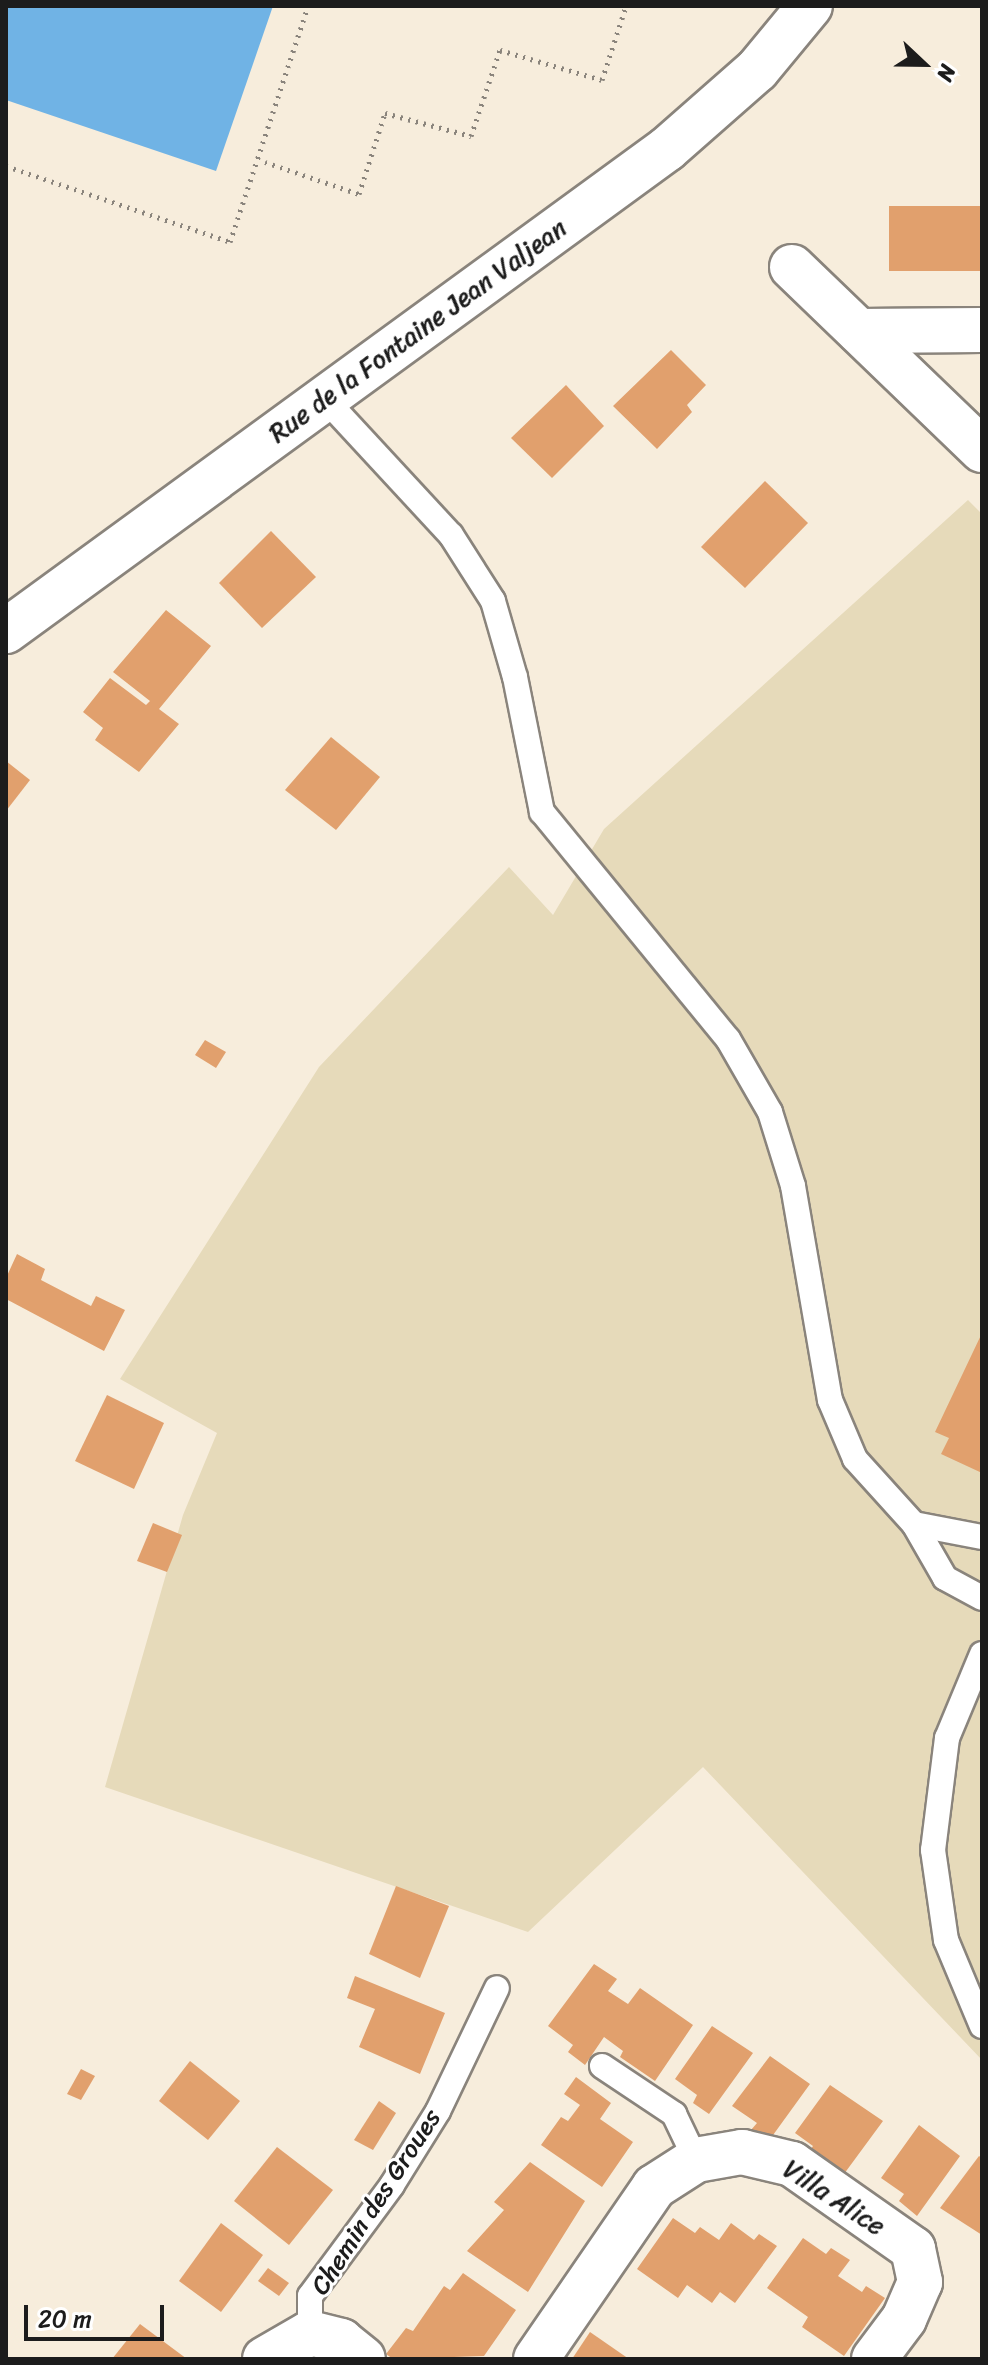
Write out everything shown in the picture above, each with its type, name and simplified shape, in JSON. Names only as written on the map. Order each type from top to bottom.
[{"type":"street","name":"Rue de la Fontaine Jean Valjean","points":[[6,631],[667,149],[757,70],[810,6]]},
{"type":"street","points":[[792,267],[982,450]]},
{"type":"street","points":[[859,331],[982,330]]},
{"type":"street","name":"Villa Alice","points":[[536,2359],[654,2187],[696,2160],[742,2152],[792,2164],[913,2249],[920,2282],[904,2319],[874,2359]]},
{"type":"street","name":"Chemin des Groues","points":[[265,2359],[310,2333],[341,2341],[363,2359]]},
{"type":"lane","points":[[325,399],[451,535],[493,601],[515,677],[542,812],[728,1039],[770,1112],[793,1186],[830,1400],[855,1459],[914,1524],[945,1578],[982,1598]]},
{"type":"lane","points":[[914,1524],[982,1537]]},
{"type":"lane","points":[[982,1654],[947,1738],[933,1850],[946,1940],[982,2026]]},
{"type":"lane","name":"Chemin des Groues","points":[[310,2333],[310,2296],[392,2185],[438,2111],[497,1988]]},
{"type":"lane","points":[[602,2066],[674,2114],[696,2160]]},
{"type":"path","points":[[6,166],[230,242],[308,6]]},
{"type":"path","points":[[265,162],[359,194],[385,113],[471,136],[500,50],[602,80],[626,6]]},
{"type":"shaded area","points":[[968,500],[982,514],[982,2060],[703,1767],[528,1932],[105,1787],[183,1515],[217,1433],[120,1379],[319,1067],[509,867],[553,915],[604,829]]},
{"type":"water","points":[[6,6],[273,6],[216,171],[6,100]]},
{"type":"building","points":[[889,206],[982,206],[982,271],[889,271]]},
{"type":"building","points":[[671,350],[706,385],[687,405],[692,412],[657,449],[613,406]]},
{"type":"building","points":[[566,385],[604,426],[552,478],[511,438]]},
{"type":"building","points":[[765,481],[808,523],[745,588],[701,547]]},
{"type":"building","points":[[271,531],[316,577],[262,628],[219,583]]},
{"type":"building","points":[[166,610],[211,646],[159,709],[179,724],[139,772],[95,740],[103,728],[83,712],[110,678],[146,705],[150,701],[113,672]]},
{"type":"building","points":[[331,737],[380,777],[336,830],[285,790]]},
{"type":"building","points":[[6,761],[30,780],[6,811]]},
{"type":"building","points":[[205,1040],[226,1052],[216,1068],[195,1055]]},
{"type":"building","points":[[17,1254],[45,1269],[41,1280],[91,1306],[96,1296],[125,1310],[104,1351],[6,1299],[6,1278]]},
{"type":"building","points":[[982,1333],[982,1473],[941,1454],[949,1438],[935,1432]]},
{"type":"building","points":[[107,1395],[164,1423],[134,1489],[75,1461]]},
{"type":"building","points":[[153,1523],[182,1535],[167,1572],[137,1561]]},
{"type":"building","points":[[396,1886],[449,1906],[420,1978],[369,1954]]},
{"type":"building","points":[[594,1964],[617,1979],[608,1991],[628,2004],[640,1988],[693,2025],[655,2081],[620,2057],[623,2051],[604,2037],[585,2065],[568,2052],[573,2045],[548,2026]]},
{"type":"building","points":[[355,1976],[445,2013],[420,2074],[359,2047],[375,2009],[347,1998]]},
{"type":"building","points":[[712,2026],[753,2053],[709,2114],[693,2103],[697,2095],[675,2079]]},
{"type":"building","points":[[770,2056],[810,2084],[768,2142],[751,2130],[757,2123],[732,2106]]},
{"type":"building","points":[[190,2061],[240,2101],[208,2140],[159,2101]]},
{"type":"building","points":[[81,2069],[95,2076],[81,2100],[67,2094]]},
{"type":"building","points":[[576,2077],[611,2103],[600,2119],[633,2142],[602,2187],[541,2145],[561,2117],[568,2121],[580,2105],[564,2094]]},
{"type":"building","points":[[830,2085],[883,2121],[844,2174],[805,2158],[813,2146],[795,2133]]},
{"type":"building","points":[[379,2101],[396,2113],[373,2150],[354,2140]]},
{"type":"building","points":[[919,2125],[960,2156],[917,2216],[899,2201],[904,2194],[881,2178]]},
{"type":"building","points":[[277,2147],[333,2190],[289,2245],[234,2201]]},
{"type":"building","points":[[979,2156],[982,2158],[982,2235],[940,2208]]},
{"type":"building","points":[[530,2162],[585,2201],[528,2292],[467,2251],[504,2210],[494,2202]]},
{"type":"building","points":[[673,2218],[695,2233],[700,2227],[719,2240],[731,2223],[754,2240],[759,2234],[777,2246],[735,2303],[720,2292],[712,2303],[687,2285],[678,2298],[637,2269]]},
{"type":"building","points":[[221,2223],[263,2255],[221,2312],[179,2281]]},
{"type":"building","points":[[803,2238],[826,2254],[831,2248],[850,2260],[838,2276],[862,2292],[866,2286],[885,2298],[844,2356],[802,2327],[808,2317],[767,2288]]},
{"type":"building","points":[[268,2268],[289,2283],[279,2296],[258,2281]]},
{"type":"building","points":[[463,2273],[516,2310],[484,2356],[393,2359],[386,2354],[406,2328],[413,2331],[444,2286],[450,2290]]},
{"type":"building","points":[[140,2324],[187,2359],[112,2359]]},
{"type":"building","points":[[590,2332],[629,2359],[572,2359]]}]
